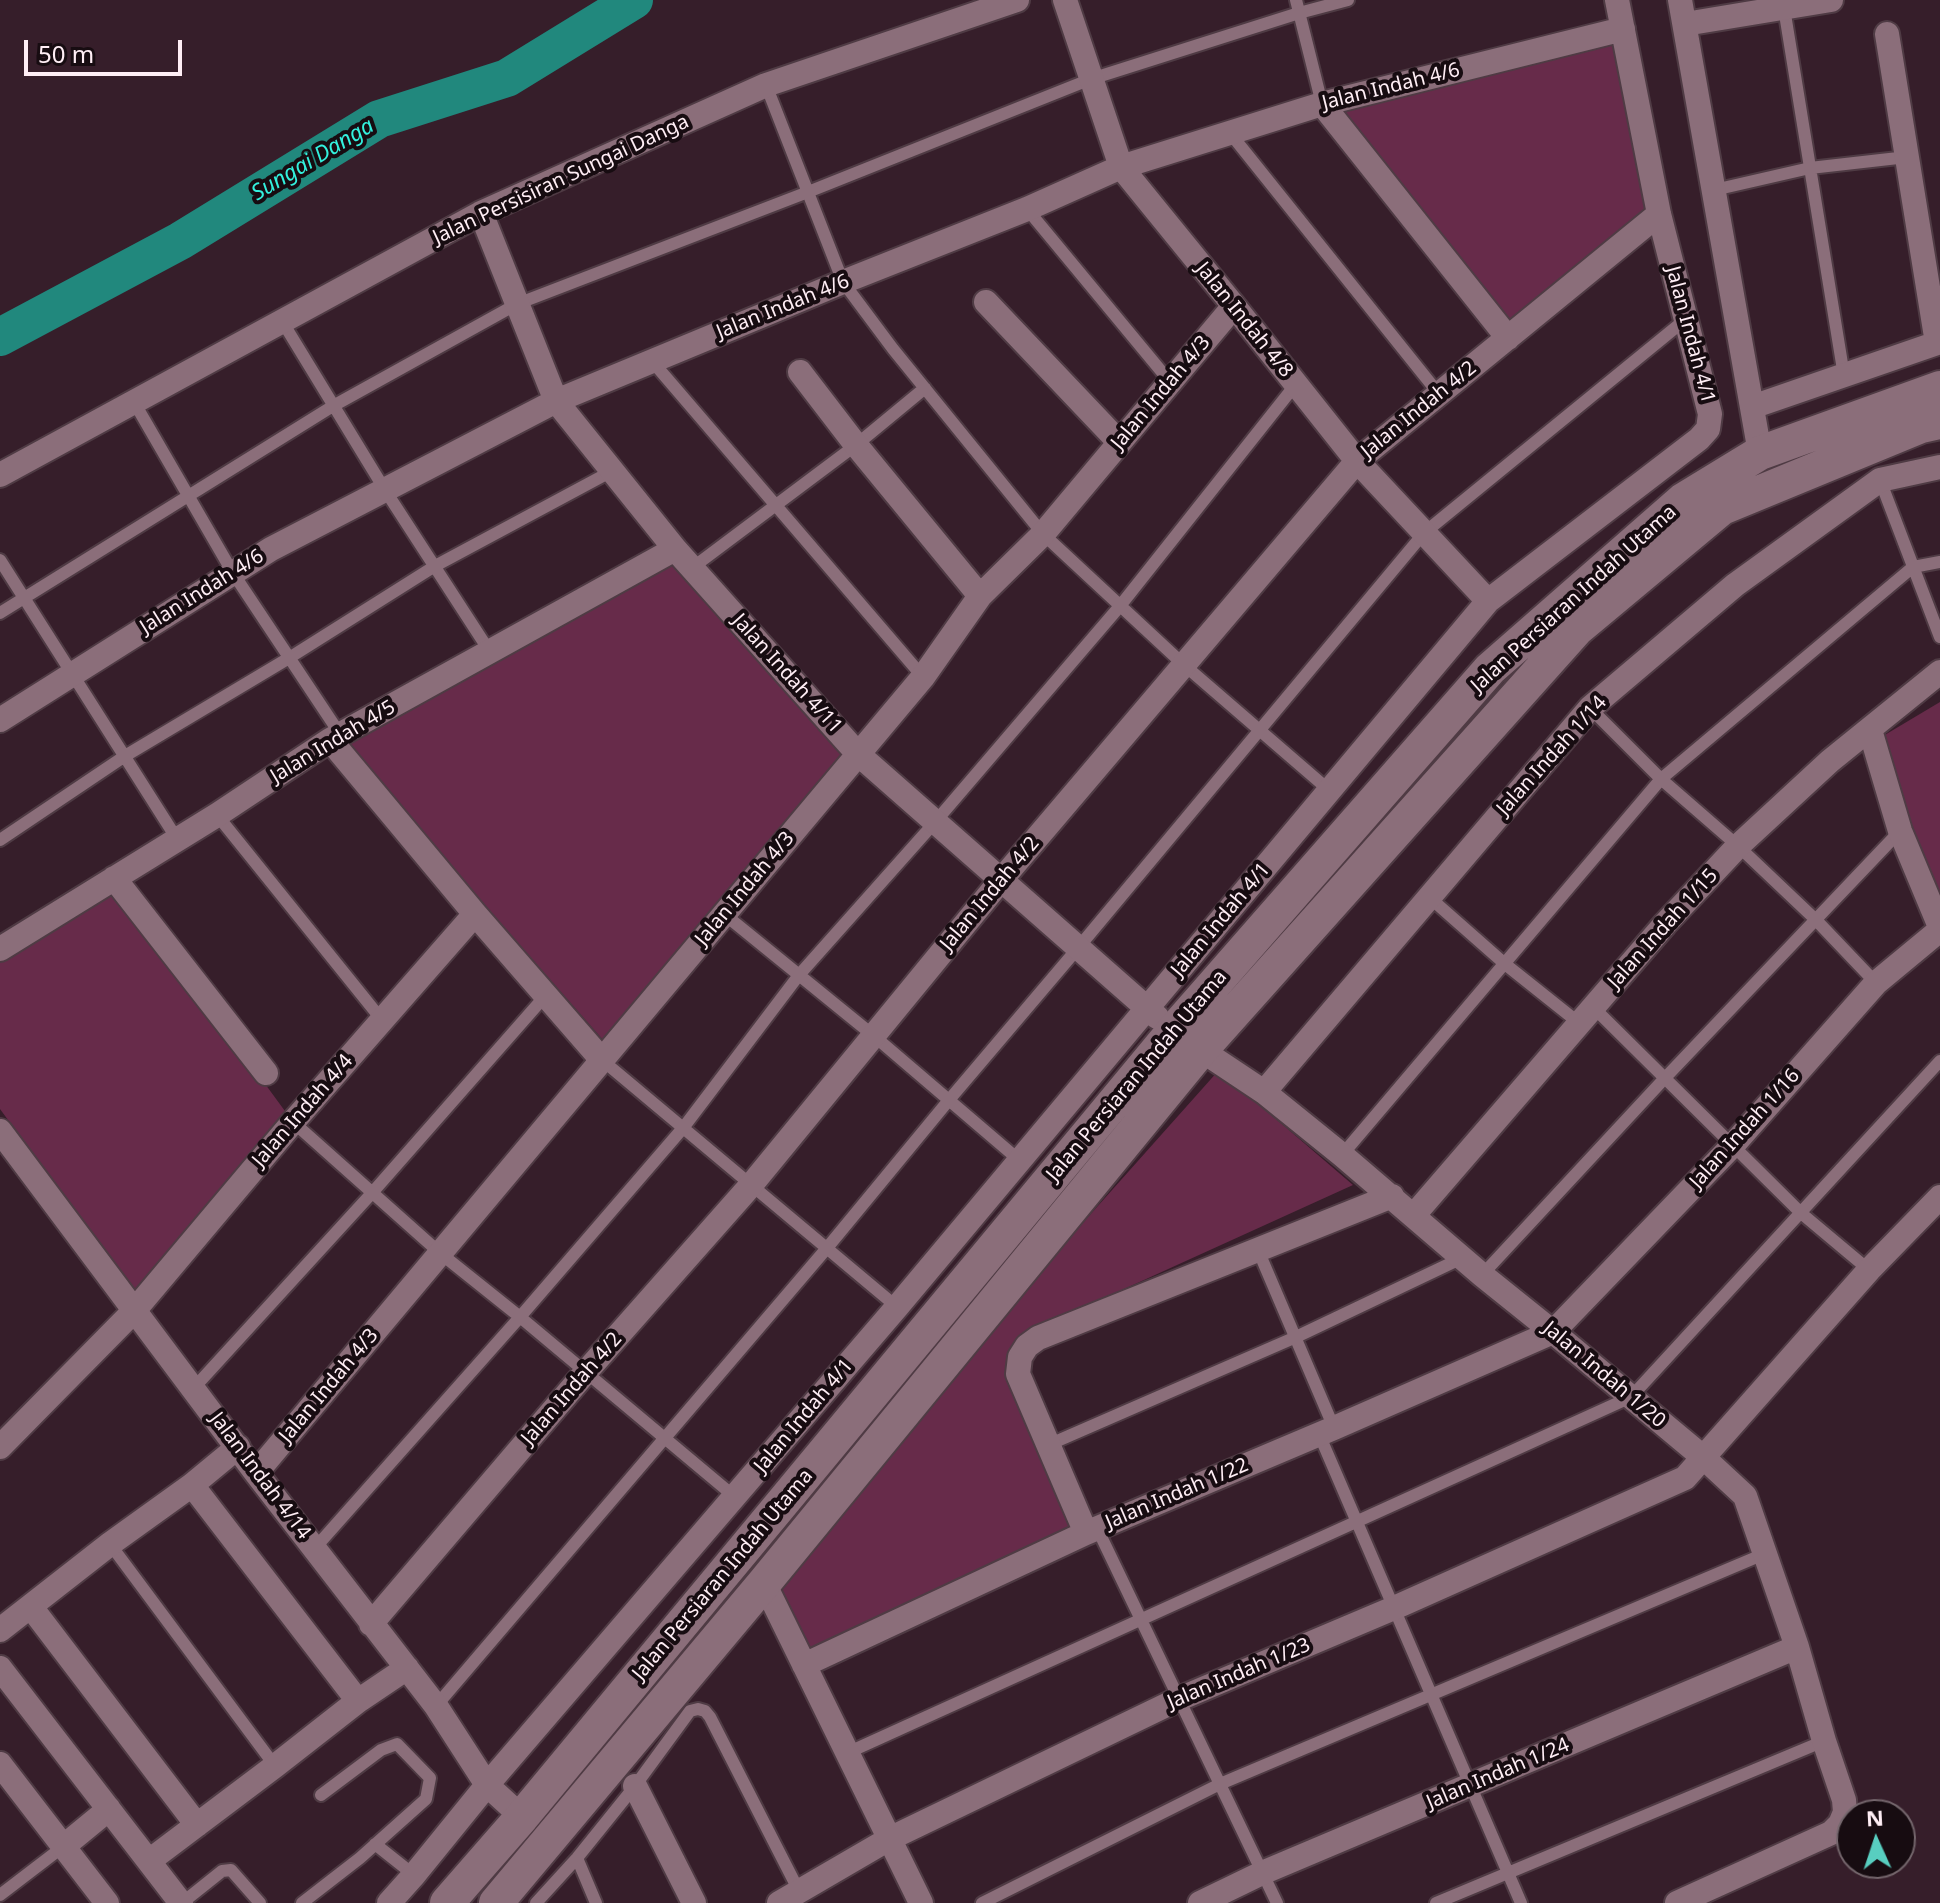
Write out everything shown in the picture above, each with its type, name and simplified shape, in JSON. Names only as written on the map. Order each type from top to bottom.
[{"type":"main road","name":"Jalan Persiaran Indah Utama","points":[[447,1903],[522,1817],[1174,1030],[1490,669],[1683,500],[1760,453],[1940,388]]},
{"type":"main road","name":"Jalan Persiaran Indah Utama","points":[[496,1903],[764,1583],[1200,1051],[1577,629],[1722,508],[1921,426],[1940,422]]},
{"type":"street","name":"Jalan Persisiran Sungai Danga","points":[[0,475],[481,213],[766,85],[1017,0]]},
{"type":"street","name":"Jalan Indah 4/8","points":[[1065,0],[1121,167],[1357,461],[1488,601]]},
{"type":"street","name":"Jalan Indah 4/1","points":[[389,1903],[897,1307],[1488,601],[1708,429],[1710,414],[1659,214],[1617,0]]},
{"type":"street","points":[[1760,453],[1682,12],[1784,8],[1831,0]]},
{"type":"street","name":"Jalan Indah 4/6","points":[[0,720],[271,549],[556,401],[1027,209],[1121,167],[1322,104],[1623,29]]},
{"type":"street","points":[[1752,407],[1939,342],[1887,34]]},
{"type":"street","points":[[1322,104],[1508,338]]},
{"type":"street","name":"Jalan Indah 4/11","points":[[481,213],[556,401],[675,549],[858,754],[1146,1008],[1200,1051]]},
{"type":"street","name":"Jalan Indah 4/2","points":[[371,1624],[585,1373],[752,1184],[1002,879],[1357,461],[1659,214]]},
{"type":"street","points":[[986,302],[1119,442]]},
{"type":"street","name":"Jalan Indah 4/3","points":[[256,1473],[923,677],[980,596],[1043,534],[1234,306]]},
{"type":"street","points":[[800,372],[980,596]]},
{"type":"street","name":"Jalan Indah 1/14","points":[[1264,1092],[1590,708],[1735,585],[1880,480],[1940,467]]},
{"type":"street","name":"Jalan Indah 4/5","points":[[0,949],[217,815],[335,737],[675,549]]},
{"type":"street","name":"Jalan Indah 1/15","points":[[1414,1215],[1665,924],[1738,846],[1830,761],[1940,672]]},
{"type":"street","points":[[1870,730],[1900,831],[1940,928]]},
{"type":"street","points":[[335,737],[475,914],[602,1060]]},
{"type":"street","points":[[114,878],[266,1073]]},
{"type":"street","name":"Jalan Indah 4/4","points":[[0,1447],[134,1311],[293,1122],[475,914]]},
{"type":"street","name":"Jalan Indah 1/16","points":[[1553,1332],[1733,1145],[1876,983],[1940,928]]},
{"type":"street","name":"Jalan Indah 1/20","points":[[1200,1051],[1264,1092],[1342,1155],[1704,1458],[1745,1496],[1797,1647],[1845,1812],[1840,1824],[1831,1833],[1677,1903]]},
{"type":"street","name":"Jalan Indah 4/14","points":[[0,1131],[256,1473],[436,1706],[487,1785],[522,1817]]},
{"type":"street","points":[[1091,1530],[1048,1445],[1018,1374],[1020,1357],[1027,1346],[1038,1338],[1392,1196]]},
{"type":"street","name":"Jalan Indah 1/23","points":[[789,1897],[889,1839],[1179,1699],[1394,1608],[1685,1478],[1869,1270],[1940,1197]]},
{"type":"street","name":"Jalan Indah 1/22","points":[[804,1665],[1091,1530],[1553,1332]]},
{"type":"street","points":[[0,1630],[238,1447]]},
{"type":"street","points":[[192,1485],[358,1701]]},
{"type":"street","points":[[764,1583],[921,1903]]},
{"type":"street","points":[[31,1607],[197,1825]]},
{"type":"street","name":"Jalan Indah 1/24","points":[[1200,1903],[1262,1873],[1797,1647]]},
{"type":"street","points":[[0,1668],[182,1903]]},
{"type":"street","points":[[149,1861],[358,1701],[407,1668]]},
{"type":"street","points":[[0,1764],[107,1903]]},
{"type":"street","points":[[635,1786],[694,1903]]},
{"type":"street","points":[[64,1846],[109,1809]]},
{"type":"lane","points":[[0,613],[333,406],[517,304],[1091,79],[1297,7],[1348,0]]},
{"type":"lane","points":[[1297,7],[1322,104]]},
{"type":"lane","points":[[1784,8],[1844,376]]},
{"type":"lane","points":[[766,85],[843,282],[925,388],[1043,534],[1183,664],[1330,791]]},
{"type":"lane","points":[[1230,133],[1439,394]]},
{"type":"lane","points":[[1714,190],[1810,168],[1907,157]]},
{"type":"lane","points":[[1027,209],[1171,383]]},
{"type":"lane","points":[[436,1706],[827,1248],[1424,533],[1686,319]]},
{"type":"lane","points":[[282,321],[385,490],[490,652]]},
{"type":"lane","points":[[652,361],[923,677]]},
{"type":"lane","points":[[315,1548],[683,1128],[799,975],[1120,606],[1296,384]]},
{"type":"lane","points":[[692,568],[856,445],[925,388]]},
{"type":"lane","points":[[134,402],[233,573],[289,658],[335,737]]},
{"type":"lane","points":[[0,840],[125,756],[435,566],[612,471]]},
{"type":"lane","points":[[1880,480],[1940,637]]},
{"type":"lane","points":[[0,560],[177,839]]},
{"type":"lane","points":[[1342,1155],[1661,779],[1913,567],[1940,562]]},
{"type":"lane","points":[[1590,708],[1661,779],[1816,920],[1876,983]]},
{"type":"lane","points":[[217,815],[382,1020]]},
{"type":"lane","points":[[1482,1275],[1900,831]]},
{"type":"lane","points":[[1429,897],[1505,964],[1586,1015],[1664,1079],[1801,1213],[1869,1270]]},
{"type":"lane","points":[[724,914],[1019,1160]]},
{"type":"lane","points":[[193,1389],[372,1193],[546,995]]},
{"type":"lane","points":[[602,1060],[897,1307]]},
{"type":"lane","points":[[847,1753],[1631,1397],[1940,1061]]},
{"type":"lane","points":[[293,1122],[440,1253],[735,1497]]},
{"type":"lane","points":[[1258,1250],[1296,1337],[1357,1522],[1521,1903]]},
{"type":"lane","points":[[1048,1445],[1296,1337],[1462,1258]]},
{"type":"lane","points":[[1091,1530],[1141,1620],[1277,1903]]},
{"type":"lane","points":[[110,1544],[275,1766]]},
{"type":"lane","points":[[982,1903],[1220,1784],[1764,1554]]},
{"type":"lane","points":[[536,1903],[635,1786],[690,1711],[698,1709],[710,1717],[789,1897]]},
{"type":"lane","points":[[1436,1903],[1824,1741]]},
{"type":"lane","points":[[302,1903],[426,1799],[430,1778],[397,1744],[381,1750],[321,1795]]},
{"type":"lane","points":[[375,1844],[414,1875]]},
{"type":"lane","points":[[0,1895],[64,1846]]},
{"type":"lane","points":[[577,1858],[596,1903]]},
{"type":"lane","points":[[182,1903],[222,1871],[231,1870],[260,1903]]},
{"type":"shaded area","points":[[1618,31],[1659,214],[1508,330],[1332,107]]},
{"type":"shaded area","points":[[676,561],[850,755],[603,1040],[340,741]]},
{"type":"shaded area","points":[[1940,702],[1940,911],[1878,739]]},
{"type":"shaded area","points":[[114,878],[293,1122],[133,1291],[0,1109],[0,958]]},
{"type":"shaded area","points":[[1219,1070],[1353,1185],[1034,1330],[1016,1346],[1074,1529],[805,1654],[770,1583],[1006,1309]]},
{"type":"waterway","name":"Sungai Danga","points":[[0,337],[180,241],[379,119],[507,78],[634,0]]}]
